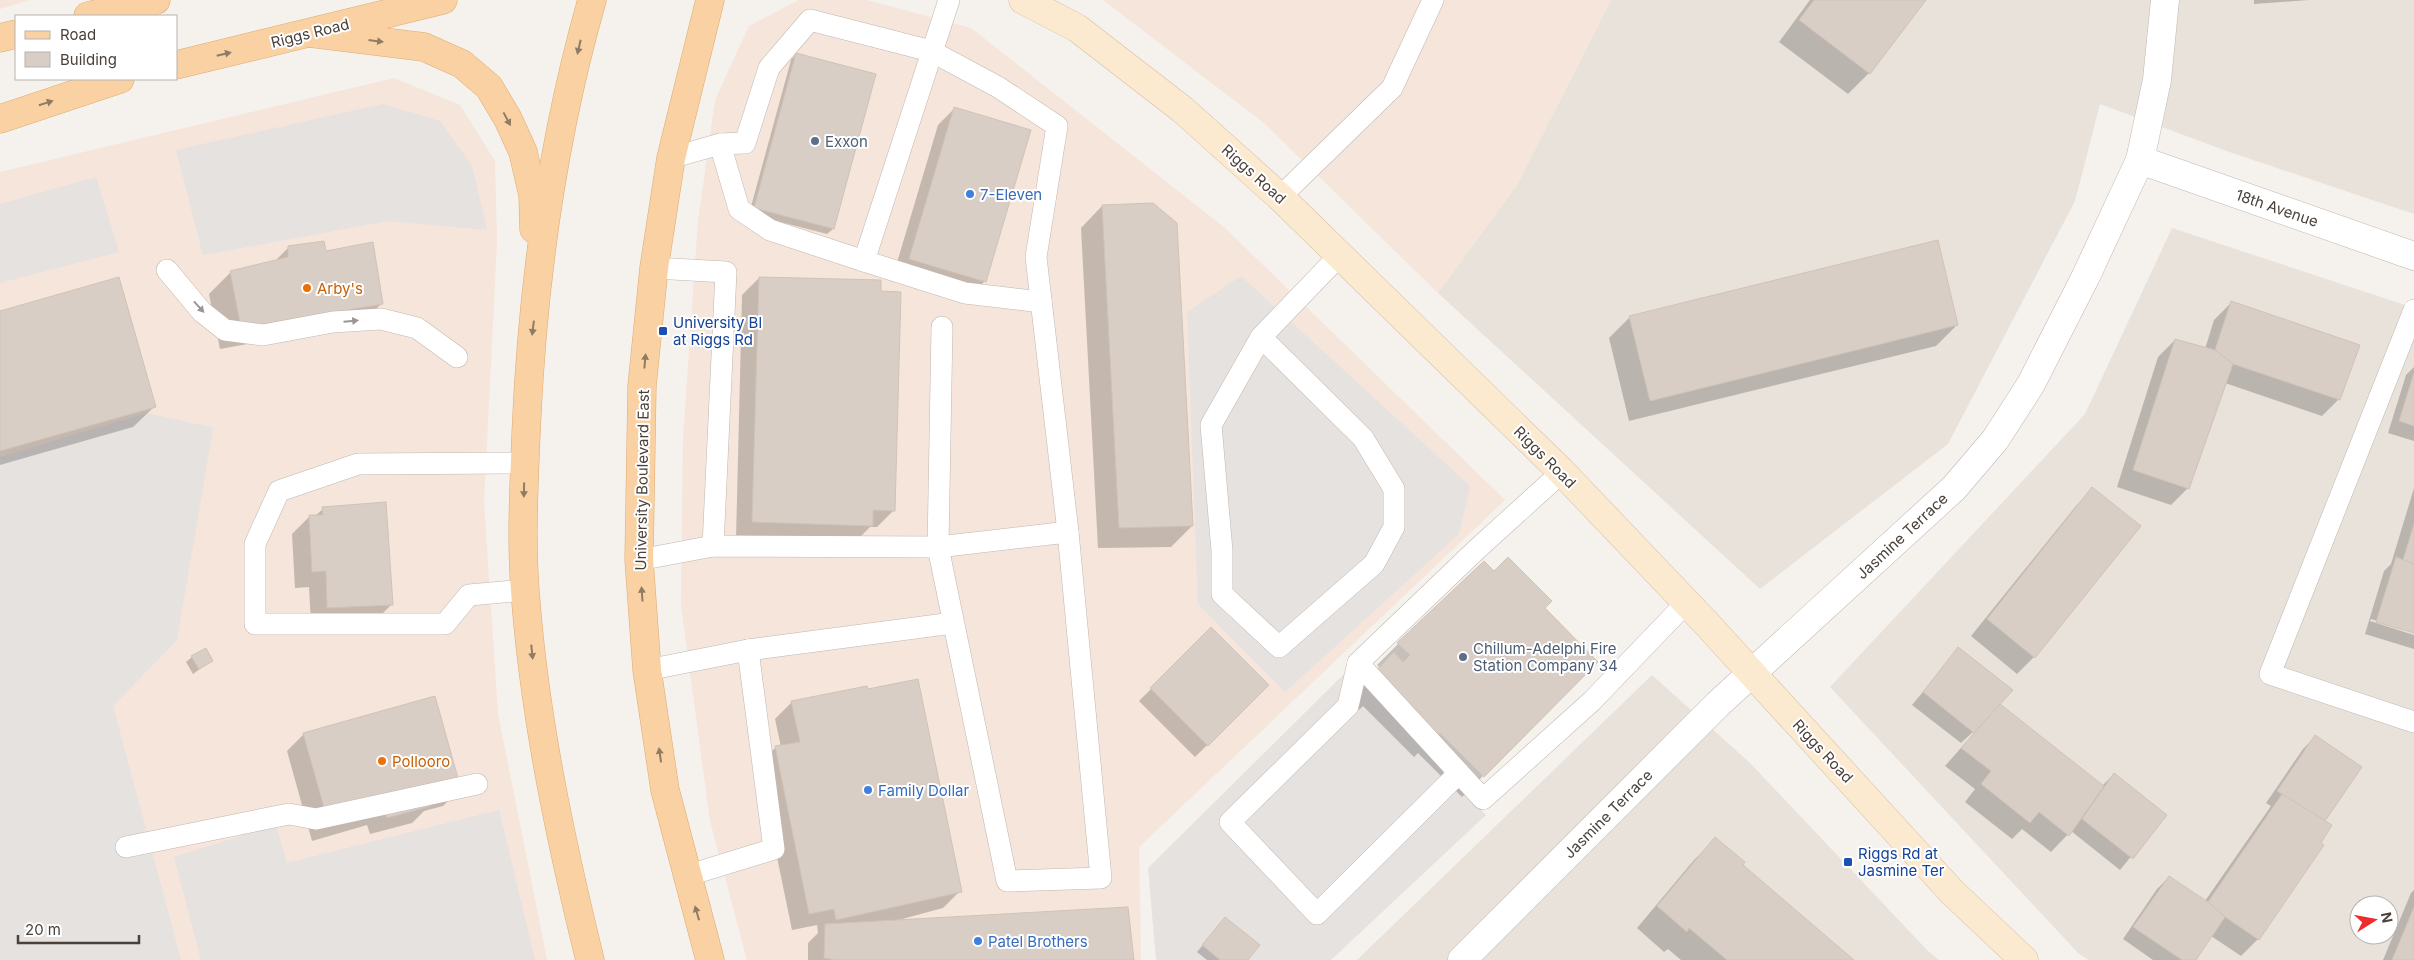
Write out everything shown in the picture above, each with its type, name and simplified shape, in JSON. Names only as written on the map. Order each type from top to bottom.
[{"type":"main road","points":[[92,15],[156,0]]},
{"type":"main road","name":"Riggs Road","points":[[178,65],[310,34],[443,0]]},
{"type":"main road","points":[[590,960],[550,787],[535,684],[525,590],[523,526],[529,362],[537,289],[554,174],[569,91],[592,0]]},
{"type":"main road","name":"University Boulevard East","points":[[710,0],[670,158],[654,268],[642,386],[639,560],[648,670],[665,790],[686,876],[710,960]]},
{"type":"main road","name":"Riggs Road","points":[[1023,0],[1084,34],[1183,110],[1280,197],[1562,472],[1686,602],[1952,892],[2024,960]]},
{"type":"main road","points":[[0,38],[15,34]]},
{"type":"main road","points":[[310,34],[424,47],[462,64],[489,87],[523,152],[533,195],[537,289]]},
{"type":"main road","points":[[0,118],[117,80]]},
{"type":"street","name":"Jasmine Terrace","points":[[1462,960],[1751,673],[1954,488],[1995,440],[2031,384],[2086,276],[2140,160],[2157,80],[2165,0]]},
{"type":"street","name":"18th Avenue","points":[[2140,160],[2414,256]]},
{"type":"lane","points":[[864,262],[949,0]]},
{"type":"lane","points":[[1280,197],[1392,88],[1433,0]]},
{"type":"lane","points":[[670,158],[720,144],[745,143],[769,68],[810,20],[931,51],[998,87],[1057,126],[1036,258],[1068,532],[1101,878],[1007,881],[938,548],[942,327]]},
{"type":"lane","points":[[720,144],[739,209],[770,230],[864,262],[965,293],[1041,302]]},
{"type":"lane","points":[[1261,337],[1363,438],[1394,489],[1394,527],[1374,564],[1279,648],[1222,594],[1222,551],[1211,426],[1261,337],[1339,256]]},
{"type":"lane","points":[[654,268],[726,272],[713,546]]},
{"type":"lane","points":[[167,270],[202,312],[225,330],[263,335],[333,322],[381,318],[417,328],[456,357]]},
{"type":"lane","points":[[2414,310],[2270,674],[2414,722]]},
{"type":"lane","points":[[524,463],[358,464],[279,491],[255,544],[255,624],[445,624],[468,595],[525,590]]},
{"type":"lane","points":[[1459,773],[1317,914],[1230,822],[1348,706],[1358,664],[1476,550],[1562,472]]},
{"type":"lane","points":[[639,560],[713,546],[938,548],[1068,532]]},
{"type":"lane","points":[[1358,664],[1483,799],[1592,701],[1686,602]]},
{"type":"lane","points":[[648,670],[748,650],[953,623]]},
{"type":"lane","points":[[686,876],[774,849],[748,650]]},
{"type":"lane","points":[[126,847],[289,814],[316,819],[477,784]]},
{"type":"shaded area","points":[[0,0],[30,0],[0,9]]},
{"type":"shaded area","points":[[799,0],[867,0],[971,28],[1225,228],[1505,500],[1139,847],[1141,960],[747,960],[710,821],[681,605],[683,439],[698,221],[715,100],[749,26]]},
{"type":"shaded area","points":[[1103,0],[1611,0],[1517,185],[1438,293],[1264,123]]},
{"type":"shaded area","points":[[1611,0],[2414,0],[2414,214],[2232,153],[2100,104],[2075,201],[1948,444],[1760,589],[1438,293],[1517,185]]},
{"type":"shaded area","points":[[394,78],[460,105],[495,161],[497,242],[484,503],[498,714],[547,960],[0,960],[0,172]]},
{"type":"shaded area","points":[[383,104],[440,121],[472,166],[487,230],[388,221],[203,255],[176,150]]},
{"type":"shaded area","points":[[96,177],[119,252],[0,283],[0,204]]},
{"type":"shaded area","points":[[2172,228],[2414,308],[2414,960],[2089,960],[2079,954],[1830,687],[2085,414]]},
{"type":"shaded area","points":[[1241,276],[1470,486],[1459,534],[1285,692],[1198,604],[1187,312]]},
{"type":"shaded area","points":[[147,413],[213,428],[177,640],[113,706],[181,960],[0,960],[0,457]]},
{"type":"shaded area","points":[[1349,669],[1486,815],[1331,960],[1156,960],[1148,868]]},
{"type":"shaded area","points":[[1652,675],[1749,762],[1928,951],[1939,960],[1357,960]]},
{"type":"shaded area","points":[[499,810],[535,960],[201,960],[174,857],[276,825],[287,863]]},
{"type":"building","points":[[1814,0],[1926,0],[1870,74],[1799,20]]},
{"type":"building","name":"Exxon","points":[[796,53],[876,74],[834,229],[754,208]]},
{"type":"building","name":"7-Eleven","points":[[954,107],[1031,130],[986,282],[909,259]]},
{"type":"building","points":[[1153,203],[1177,223],[1193,526],[1119,528],[1102,205]]},
{"type":"building","points":[[1938,240],[1958,325],[1650,401],[1629,316]]},
{"type":"building","name":"Arby's","points":[[324,241],[326,251],[373,242],[383,304],[241,328],[230,271],[288,257],[288,246]]},
{"type":"building","points":[[119,277],[156,407],[0,451],[0,311]]},
{"type":"building","points":[[759,277],[881,280],[881,291],[901,292],[895,511],[873,510],[873,526],[752,522]]},
{"type":"building","points":[[2231,301],[2360,345],[2340,400],[2233,364],[2215,350]]},
{"type":"building","points":[[2175,339],[2215,350],[2233,364],[2189,489],[2133,470]]},
{"type":"building","points":[[2414,373],[2414,426],[2399,421]]},
{"type":"building","points":[[2092,487],[2141,526],[2035,658],[1987,619]]},
{"type":"building","points":[[386,502],[393,605],[327,608],[326,571],[312,572],[309,515],[323,515],[322,507]]},
{"type":"building","points":[[2414,524],[2414,564],[2403,560]]},
{"type":"building","points":[[1508,557],[1552,601],[1545,608],[1598,662],[1484,777],[1440,733],[1436,737],[1369,678],[1394,652],[1403,662],[1410,655],[1397,643],[1484,561],[1494,571]]},
{"type":"building","points":[[2396,557],[2414,564],[2414,633],[2376,622]]},
{"type":"building","points":[[1211,627],[1269,685],[1208,746],[1150,688]]},
{"type":"building","points":[[1958,647],[2013,690],[1974,733],[1923,692]]},
{"type":"building","points":[[206,648],[213,661],[199,669],[191,656]]},
{"type":"building","points":[[918,679],[962,892],[836,920],[834,909],[809,914],[775,746],[800,742],[791,701],[867,686],[868,689]]},
{"type":"building","name":"Pollooro","points":[[435,696],[461,789],[428,798],[430,806],[387,818],[384,809],[329,825],[303,733]]},
{"type":"building","points":[[2000,704],[2104,786],[2069,836],[2039,812],[2030,823],[1981,784],[1991,771],[1961,748]]},
{"type":"building","points":[[2315,735],[2362,767],[2325,821],[2277,791]]},
{"type":"building","points":[[2114,773],[2167,815],[2133,859],[2082,819]]},
{"type":"building","points":[[2282,794],[2332,825],[2321,843],[2324,845],[2259,940],[2225,917],[2208,902]]},
{"type":"building","points":[[1715,837],[1745,862],[1743,865],[1854,960],[1727,960],[1689,928],[1687,932],[1657,906]]},
{"type":"building","points":[[2169,876],[2208,902],[2225,917],[2196,960],[2182,960],[2133,927]]},
{"type":"building","name":"Patel Brothers","points":[[1128,907],[1134,960],[835,960],[824,958],[825,924]]},
{"type":"building","points":[[2414,907],[2414,960],[2392,960]]},
{"type":"building","points":[[1225,917],[1260,945],[1248,960],[1220,960],[1202,945]]},
{"type":"place","name":"Exxon","points":[[815,141]]},
{"type":"place","name":"7-Eleven","points":[[970,194]]},
{"type":"place","name":"Arby's","points":[[307,288]]},
{"type":"place","name":"University Bl at Riggs Rd","points":[[663,331]]},
{"type":"place","name":"Chillum-Adelphi Fire Station Company 34","points":[[1463,657]]},
{"type":"place","name":"Pollooro","points":[[382,761]]},
{"type":"place","name":"Family Dollar","points":[[868,790]]},
{"type":"place","name":"Riggs Rd at Jasmine Ter","points":[[1848,862]]},
{"type":"place","name":"Patel Brothers","points":[[978,941]]}]
